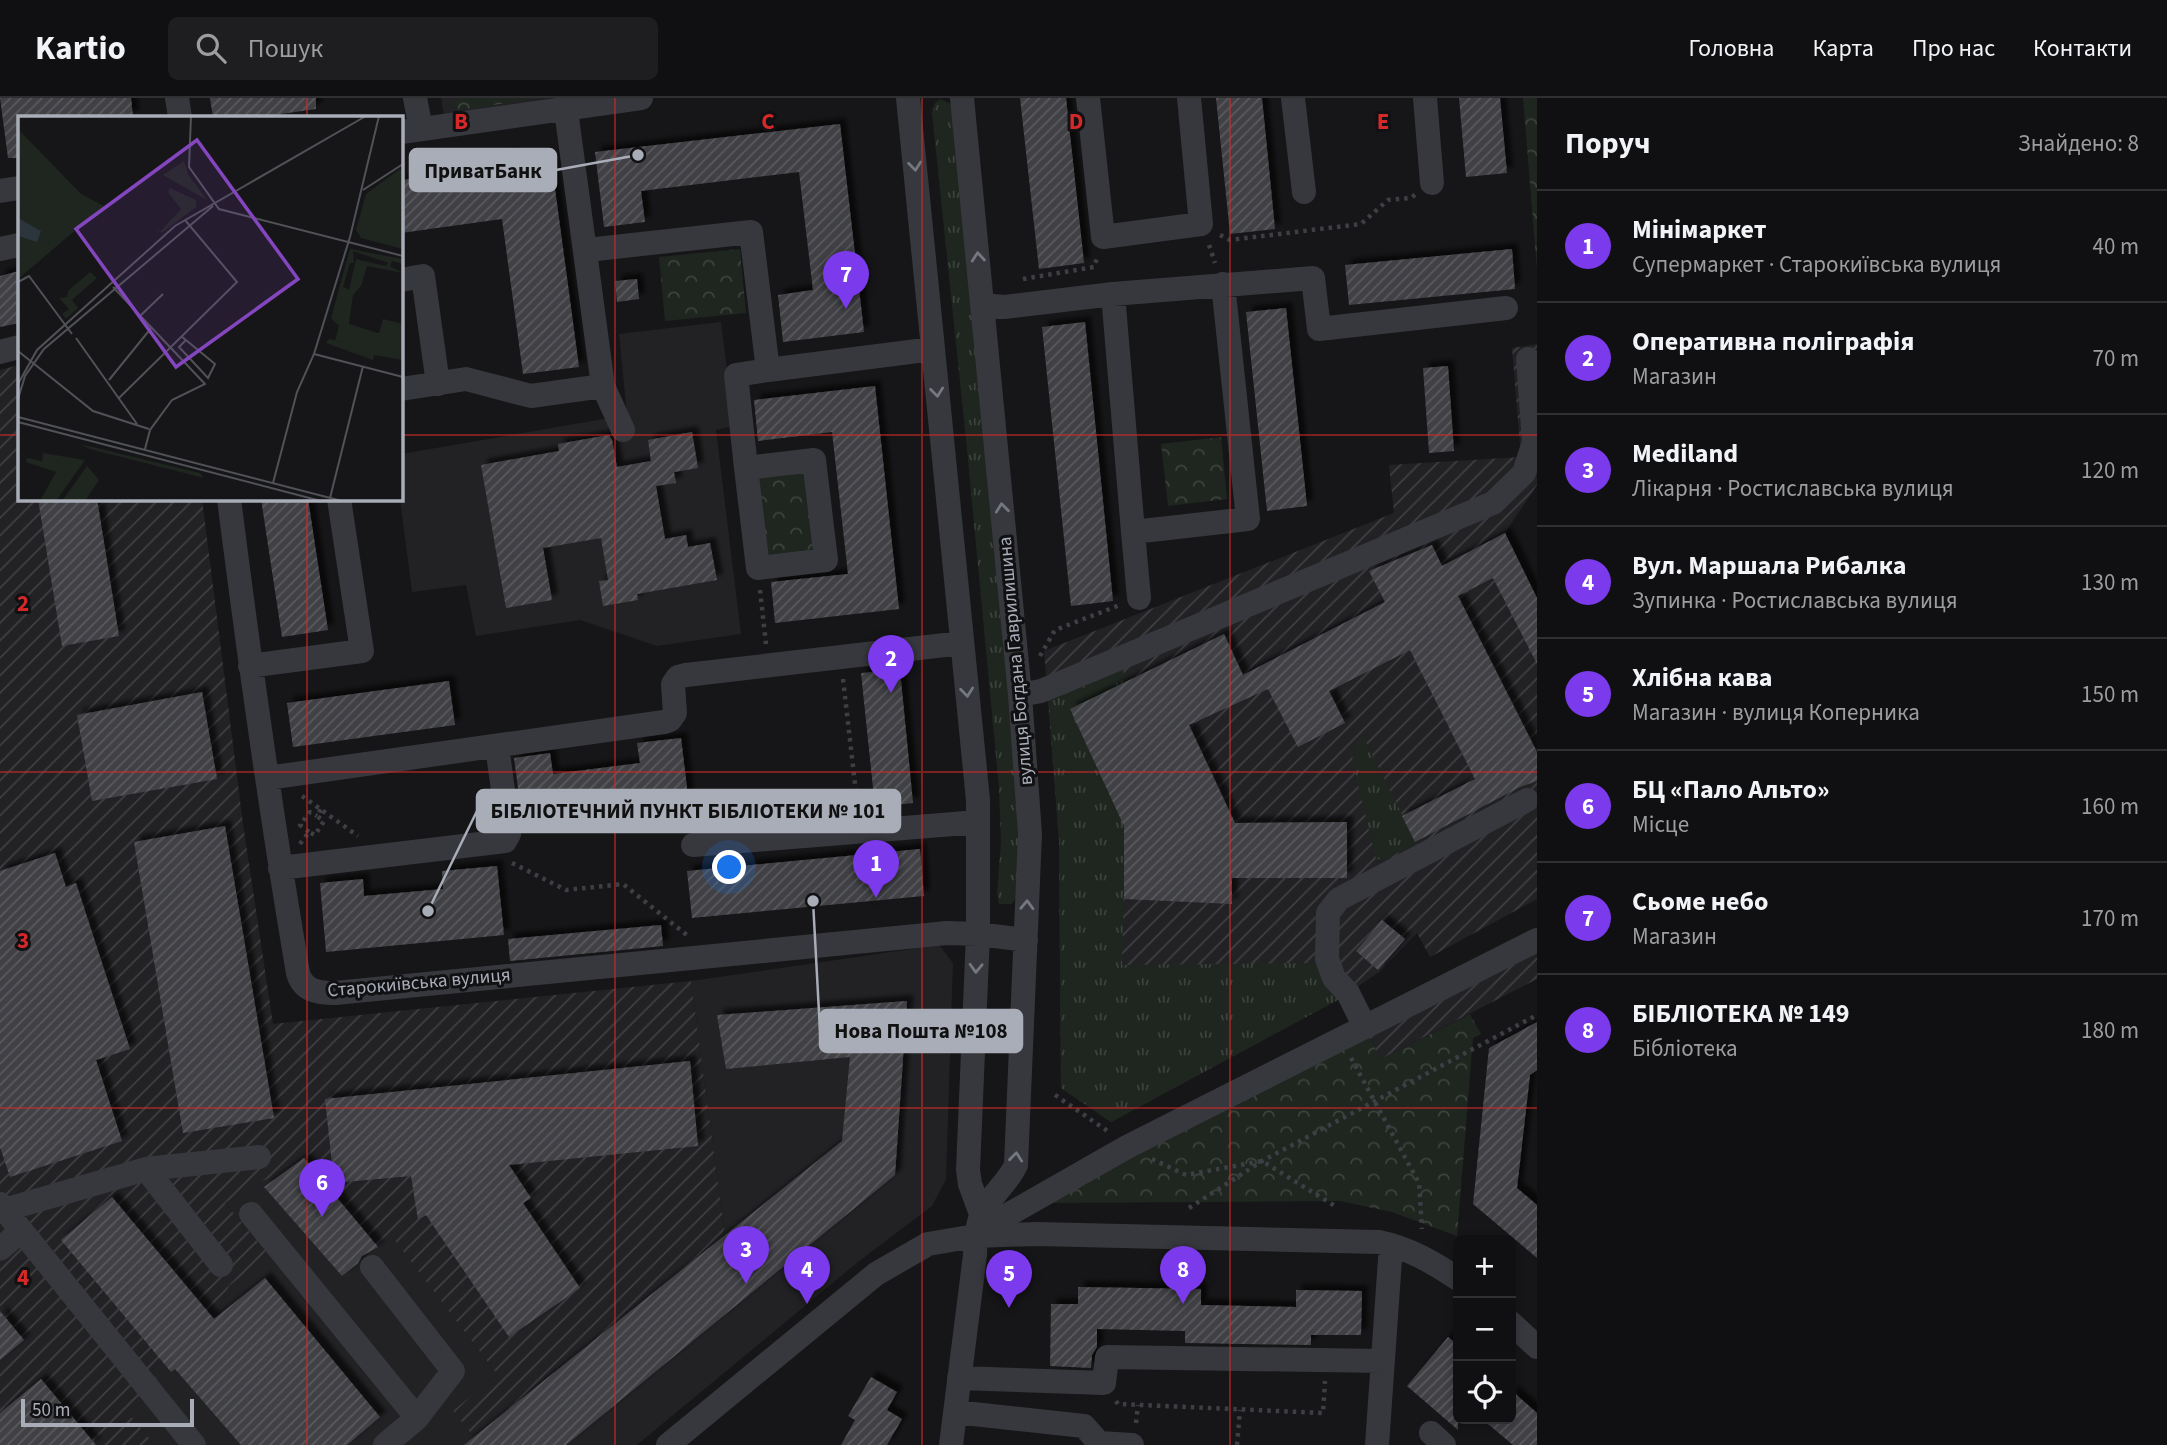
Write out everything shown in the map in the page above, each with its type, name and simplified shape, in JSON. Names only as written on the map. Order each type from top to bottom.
[{"type":"street","points":[[177,98],[180,116]]},
{"type":"street","points":[[415,98],[411,131],[566,110],[598,101],[641,98]]},
{"type":"street","points":[[908,98],[978,800],[978,934],[968,1170],[978,1225],[951,1445]]},
{"type":"street","name":"вулиця Богдана Гаврилишина","points":[[962,98],[1020,695],[1030,834],[1016,1165],[978,1225]]},
{"type":"street","points":[[1088,98],[1103,237],[1201,224],[1189,98]]},
{"type":"street","points":[[1293,98],[1304,192]]},
{"type":"street","points":[[1425,98],[1432,183]]},
{"type":"street","points":[[566,110],[587,250],[603,386],[623,430]]},
{"type":"street","points":[[0,191],[18,188]]},
{"type":"street","points":[[587,250],[751,232],[768,370]]},
{"type":"street","points":[[0,249],[18,245]]},
{"type":"street","points":[[402,280],[423,276],[438,384]]},
{"type":"street","points":[[982,305],[1004,307],[1113,294],[1312,278],[1319,329],[1506,308]]},
{"type":"street","points":[[1133,532],[1248,519],[1223,284]]},
{"type":"street","points":[[1113,294],[1139,598]]},
{"type":"street","points":[[0,352],[18,347]]},
{"type":"street","points":[[746,468],[814,460],[826,560],[758,568],[746,468],[736,375],[933,349]]},
{"type":"street","points":[[1020,695],[1041,691],[1493,503],[1524,473],[1534,442],[1528,359]]},
{"type":"street","points":[[402,389],[466,379],[531,396],[603,386]]},
{"type":"street","name":"Старокиївська вулиця","points":[[229,500],[250,666],[271,777],[282,868],[301,982],[308,988],[319,993],[947,933],[1026,940]]},
{"type":"street","points":[[250,666],[362,651],[339,500]]},
{"type":"street","points":[[271,777],[664,722],[670,720],[675,713],[673,684],[678,677],[962,643]]},
{"type":"street","points":[[282,868],[505,841],[509,834],[497,746]]},
{"type":"street","points":[[1365,1027],[1348,993],[1334,978],[1328,960],[1328,913],[1339,899],[1527,800]]},
{"type":"street","points":[[693,845],[978,822]]},
{"type":"street","points":[[668,1445],[876,1275],[928,1244],[1002,1219],[1127,1147],[1537,940]]},
{"type":"street","points":[[194,1445],[2,1207],[146,1169],[259,1157]]},
{"type":"street","points":[[146,1169],[221,1265]]},
{"type":"street","points":[[251,1214],[417,1418]]},
{"type":"street","points":[[978,1225],[1037,1234],[1368,1242],[1391,1245],[1430,1260],[1453,1276]]},
{"type":"street","points":[[0,1249],[21,1231]]},
{"type":"street","points":[[1377,1445],[1391,1245]]},
{"type":"street","points":[[372,1268],[453,1371],[417,1418],[385,1445]]},
{"type":"street","points":[[1516,1328],[1537,1347]]},
{"type":"street","points":[[959,1378],[1104,1383],[1107,1357],[1383,1362]]},
{"type":"street","points":[[955,1412],[1084,1426],[1100,1443],[1132,1445]]},
{"type":"path","points":[[1201,224],[1230,240],[1361,224],[1388,200],[1400,199]]},
{"type":"path","points":[[1201,224],[1223,284]]},
{"type":"path","points":[[1041,275],[1094,268],[1103,237]]},
{"type":"path","points":[[758,568],[768,666]]},
{"type":"path","points":[[1038,660],[1055,630],[1139,598]]},
{"type":"path","points":[[840,658],[860,832]]},
{"type":"path","points":[[271,777],[387,856]]},
{"type":"path","points":[[317,816],[321,809]]},
{"type":"path","points":[[310,811],[324,821],[315,835],[309,831],[300,825],[310,811]]},
{"type":"path","points":[[282,868],[309,831]]},
{"type":"path","points":[[510,862],[566,890],[623,884],[691,939]]},
{"type":"path","points":[[1189,1208],[1262,1161],[1537,1015]]},
{"type":"path","points":[[1341,1039],[1419,1184],[1422,1229]]},
{"type":"path","points":[[1055,1095],[1127,1147],[1186,1175],[1262,1161],[1335,1206]]},
{"type":"path","points":[[1104,1383],[1118,1404],[1322,1413],[1327,1360]]},
{"type":"path","points":[[1137,1418],[1138,1405]]},
{"type":"path","points":[[1237,1445],[1240,1409]]},
{"type":"shaded area","points":[[441,98],[554,98],[444,116]]},
{"type":"shaded area","points":[[721,322],[734,426],[716,430],[741,634],[657,646],[580,620],[476,636],[466,585],[412,592],[400,500],[402,454],[627,415],[619,334]]},
{"type":"shaded area","points":[[1537,344],[1537,485],[1505,533],[1537,598],[1537,899],[1430,957],[1417,933],[1379,972],[1348,993],[1111,1122],[1061,1088],[1059,840],[1044,651],[1394,513],[1389,465],[1521,457],[1512,348]]},
{"type":"shaded area","points":[[18,365],[18,500],[202,500],[243,824],[273,1024],[691,981],[725,1236],[474,1437],[453,1411],[497,1374],[393,1238],[378,1247],[304,1158],[225,1203],[269,1255],[229,1286],[214,1319],[150,1371],[163,1385],[128,1413],[155,1445],[0,1445],[0,370]]},
{"type":"shaded area","points":[[939,945],[953,963],[946,1179],[932,1206],[858,1262],[637,1445],[155,1445],[128,1413],[162,1386],[150,1371],[214,1319],[229,1286],[268,1255],[225,1203],[304,1158],[378,1247],[393,1237],[497,1374],[453,1411],[475,1436],[725,1236],[691,981]]},
{"type":"shaded area","points":[[1537,946],[1537,979],[1381,1059],[1367,1033]]},
{"type":"green space","points":[[538,98],[455,111],[453,100]]},
{"type":"green space","points":[[1523,98],[1537,98],[1537,270]]},
{"type":"green space","points":[[940,99],[951,104],[1021,778],[1022,888],[1012,904],[999,904],[997,894],[1001,842],[999,788],[932,113],[935,103]]},
{"type":"green space","points":[[740,249],[746,313],[665,321],[659,257]]},
{"type":"green space","points":[[1221,437],[1227,499],[1168,506],[1161,444]]},
{"type":"green space","points":[[806,470],[816,549],[767,555],[756,476]]},
{"type":"green space","points":[[1122,670],[1128,681],[1122,965],[1319,963],[1338,1000],[1111,1122],[1061,1088],[1059,840],[1049,701]]},
{"type":"green space","points":[[1363,736],[1416,843],[1385,860],[1376,859],[1352,760],[1355,745]]},
{"type":"green space","points":[[1470,1014],[1481,1034],[1473,1038],[1457,1235],[1392,1212],[1340,1201],[1052,1203],[1055,1193],[1367,1033],[1381,1059]]},
{"type":"building","points":[[0,98],[131,98],[133,116],[18,116],[18,158],[8,158]]},
{"type":"building","points":[[210,98],[316,98],[316,109],[267,116],[213,116]]},
{"type":"building","points":[[1020,98],[1066,98],[1084,263],[1039,269]]},
{"type":"building","points":[[1216,98],[1262,98],[1275,229],[1230,234]]},
{"type":"building","points":[[1459,98],[1500,98],[1507,173],[1466,177]]},
{"type":"building","points":[[840,124],[864,332],[783,342],[778,295],[813,290],[799,172],[641,191],[645,222],[604,227],[595,152]]},
{"type":"building","points":[[514,154],[515,165],[551,159],[579,367],[523,374],[502,219],[402,233],[402,180],[475,170],[474,159]]},
{"type":"building","points":[[1512,249],[1515,289],[1349,305],[1345,265]]},
{"type":"building","points":[[18,271],[18,323],[0,327],[0,276]]},
{"type":"building","points":[[637,279],[639,299],[617,302],[615,281]]},
{"type":"building","points":[[1286,308],[1307,506],[1267,511],[1246,312]]},
{"type":"building","points":[[1085,322],[1113,601],[1071,606],[1042,327]]},
{"type":"building","points":[[1448,366],[1454,451],[1429,453],[1423,368]]},
{"type":"building","points":[[875,386],[899,609],[775,623],[771,582],[848,574],[832,432],[758,441],[754,400]]},
{"type":"building","points":[[692,432],[698,468],[674,472],[676,483],[656,486],[665,539],[686,535],[688,547],[710,543],[717,580],[637,594],[638,600],[603,606],[599,581],[608,580],[601,538],[543,548],[552,600],[506,608],[481,465],[559,451],[558,444],[609,435],[617,467],[651,461],[648,440]]},
{"type":"building","points":[[38,500],[97,500],[119,636],[62,646]]},
{"type":"building","points":[[261,500],[308,500],[328,630],[282,637]]},
{"type":"building","points":[[1505,533],[1537,598],[1537,664],[1493,578],[1458,596],[1537,752],[1537,781],[1520,787],[1415,842],[1402,816],[1475,779],[1410,650],[1329,691],[1345,723],[1298,747],[1268,689],[1189,725],[1235,823],[1347,822],[1347,878],[1232,878],[1232,904],[1124,899],[1124,826],[1070,709],[1224,634],[1243,675],[1385,602],[1369,571],[1432,545],[1442,566]]},
{"type":"building","points":[[900,670],[913,803],[875,807],[861,673]]},
{"type":"building","points":[[449,681],[455,725],[293,747],[287,703]]},
{"type":"building","points":[[202,692],[217,779],[92,801],[77,715]]},
{"type":"building","points":[[681,738],[690,813],[524,833],[514,758],[550,753],[553,774],[640,763],[637,743]]},
{"type":"building","points":[[225,826],[274,1118],[183,1133],[134,842]]},
{"type":"building","points":[[920,849],[924,896],[692,918],[687,871]]},
{"type":"building","points":[[55,853],[66,887],[76,883],[130,1049],[96,1060],[122,1141],[10,1177],[0,1147],[0,871]]},
{"type":"building","points":[[497,866],[504,935],[326,952],[320,883],[363,879],[364,896],[443,889],[442,871]]},
{"type":"building","points":[[1382,920],[1405,939],[1378,970],[1356,951]]},
{"type":"building","points":[[661,925],[663,946],[510,961],[508,939]]},
{"type":"building","points":[[907,1001],[895,1175],[566,1445],[464,1445],[842,1141],[850,1057],[726,1069],[717,1015]]},
{"type":"building","points":[[1537,1022],[1537,1070],[1530,1075],[1517,1188],[1537,1205],[1537,1258],[1516,1240],[1516,1235],[1510,1235],[1473,1204],[1489,1048]]},
{"type":"building","points":[[690,1061],[698,1146],[509,1165],[531,1198],[523,1203],[580,1288],[509,1337],[426,1215],[418,1220],[411,1176],[334,1183],[325,1099]]},
{"type":"building","points":[[304,1158],[378,1247],[362,1256],[358,1263],[342,1276],[264,1187]]},
{"type":"building","points":[[112,1197],[214,1319],[265,1278],[380,1417],[347,1445],[241,1445],[175,1369],[171,1372],[61,1240]]},
{"type":"building","points":[[1078,1287],[1201,1289],[1201,1305],[1296,1307],[1296,1290],[1362,1291],[1361,1335],[1311,1335],[1311,1345],[1185,1343],[1185,1331],[1097,1329],[1097,1347],[1092,1355],[1091,1368],[1050,1366],[1051,1304],[1078,1304]]},
{"type":"building","points":[[0,1311],[24,1340],[0,1360]]},
{"type":"building","points":[[1448,1337],[1453,1341],[1453,1424],[1458,1424],[1458,1430],[1407,1386]]},
{"type":"building","points":[[871,1377],[897,1392],[887,1410],[902,1419],[887,1445],[841,1445],[855,1420],[848,1416]]},
{"type":"building","points":[[41,1379],[96,1445],[0,1445],[0,1413]]},
{"type":"building","points":[[1516,1394],[1537,1413],[1537,1445],[1513,1445],[1488,1424],[1516,1424]]},
{"type":"place","name":"ПриватБанк","points":[[638,155]]},
{"type":"place","name":"Сьоме небо","points":[[846,309]]},
{"type":"place","name":"Оперативна поліграфія","points":[[891,693]]},
{"type":"place","name":"Мінімаркет","points":[[876,898]]},
{"type":"place","name":"Нова Пошта №108","points":[[813,901]]},
{"type":"place","name":"БІБЛІОТЕЧНИЙ ПУНКТ БІБЛІОТЕКИ № 101","points":[[428,911]]},
{"type":"place","name":"БЦ «Пало Альто»","points":[[322,1217]]},
{"type":"place","name":"Mediland","points":[[746,1284]]},
{"type":"place","name":"Вул. Маршала Рибалка","points":[[807,1304]]},
{"type":"place","name":"БІБЛІОТЕКА № 149","points":[[1183,1304]]},
{"type":"place","name":"Хлібна кава","points":[[1009,1308]]}]
